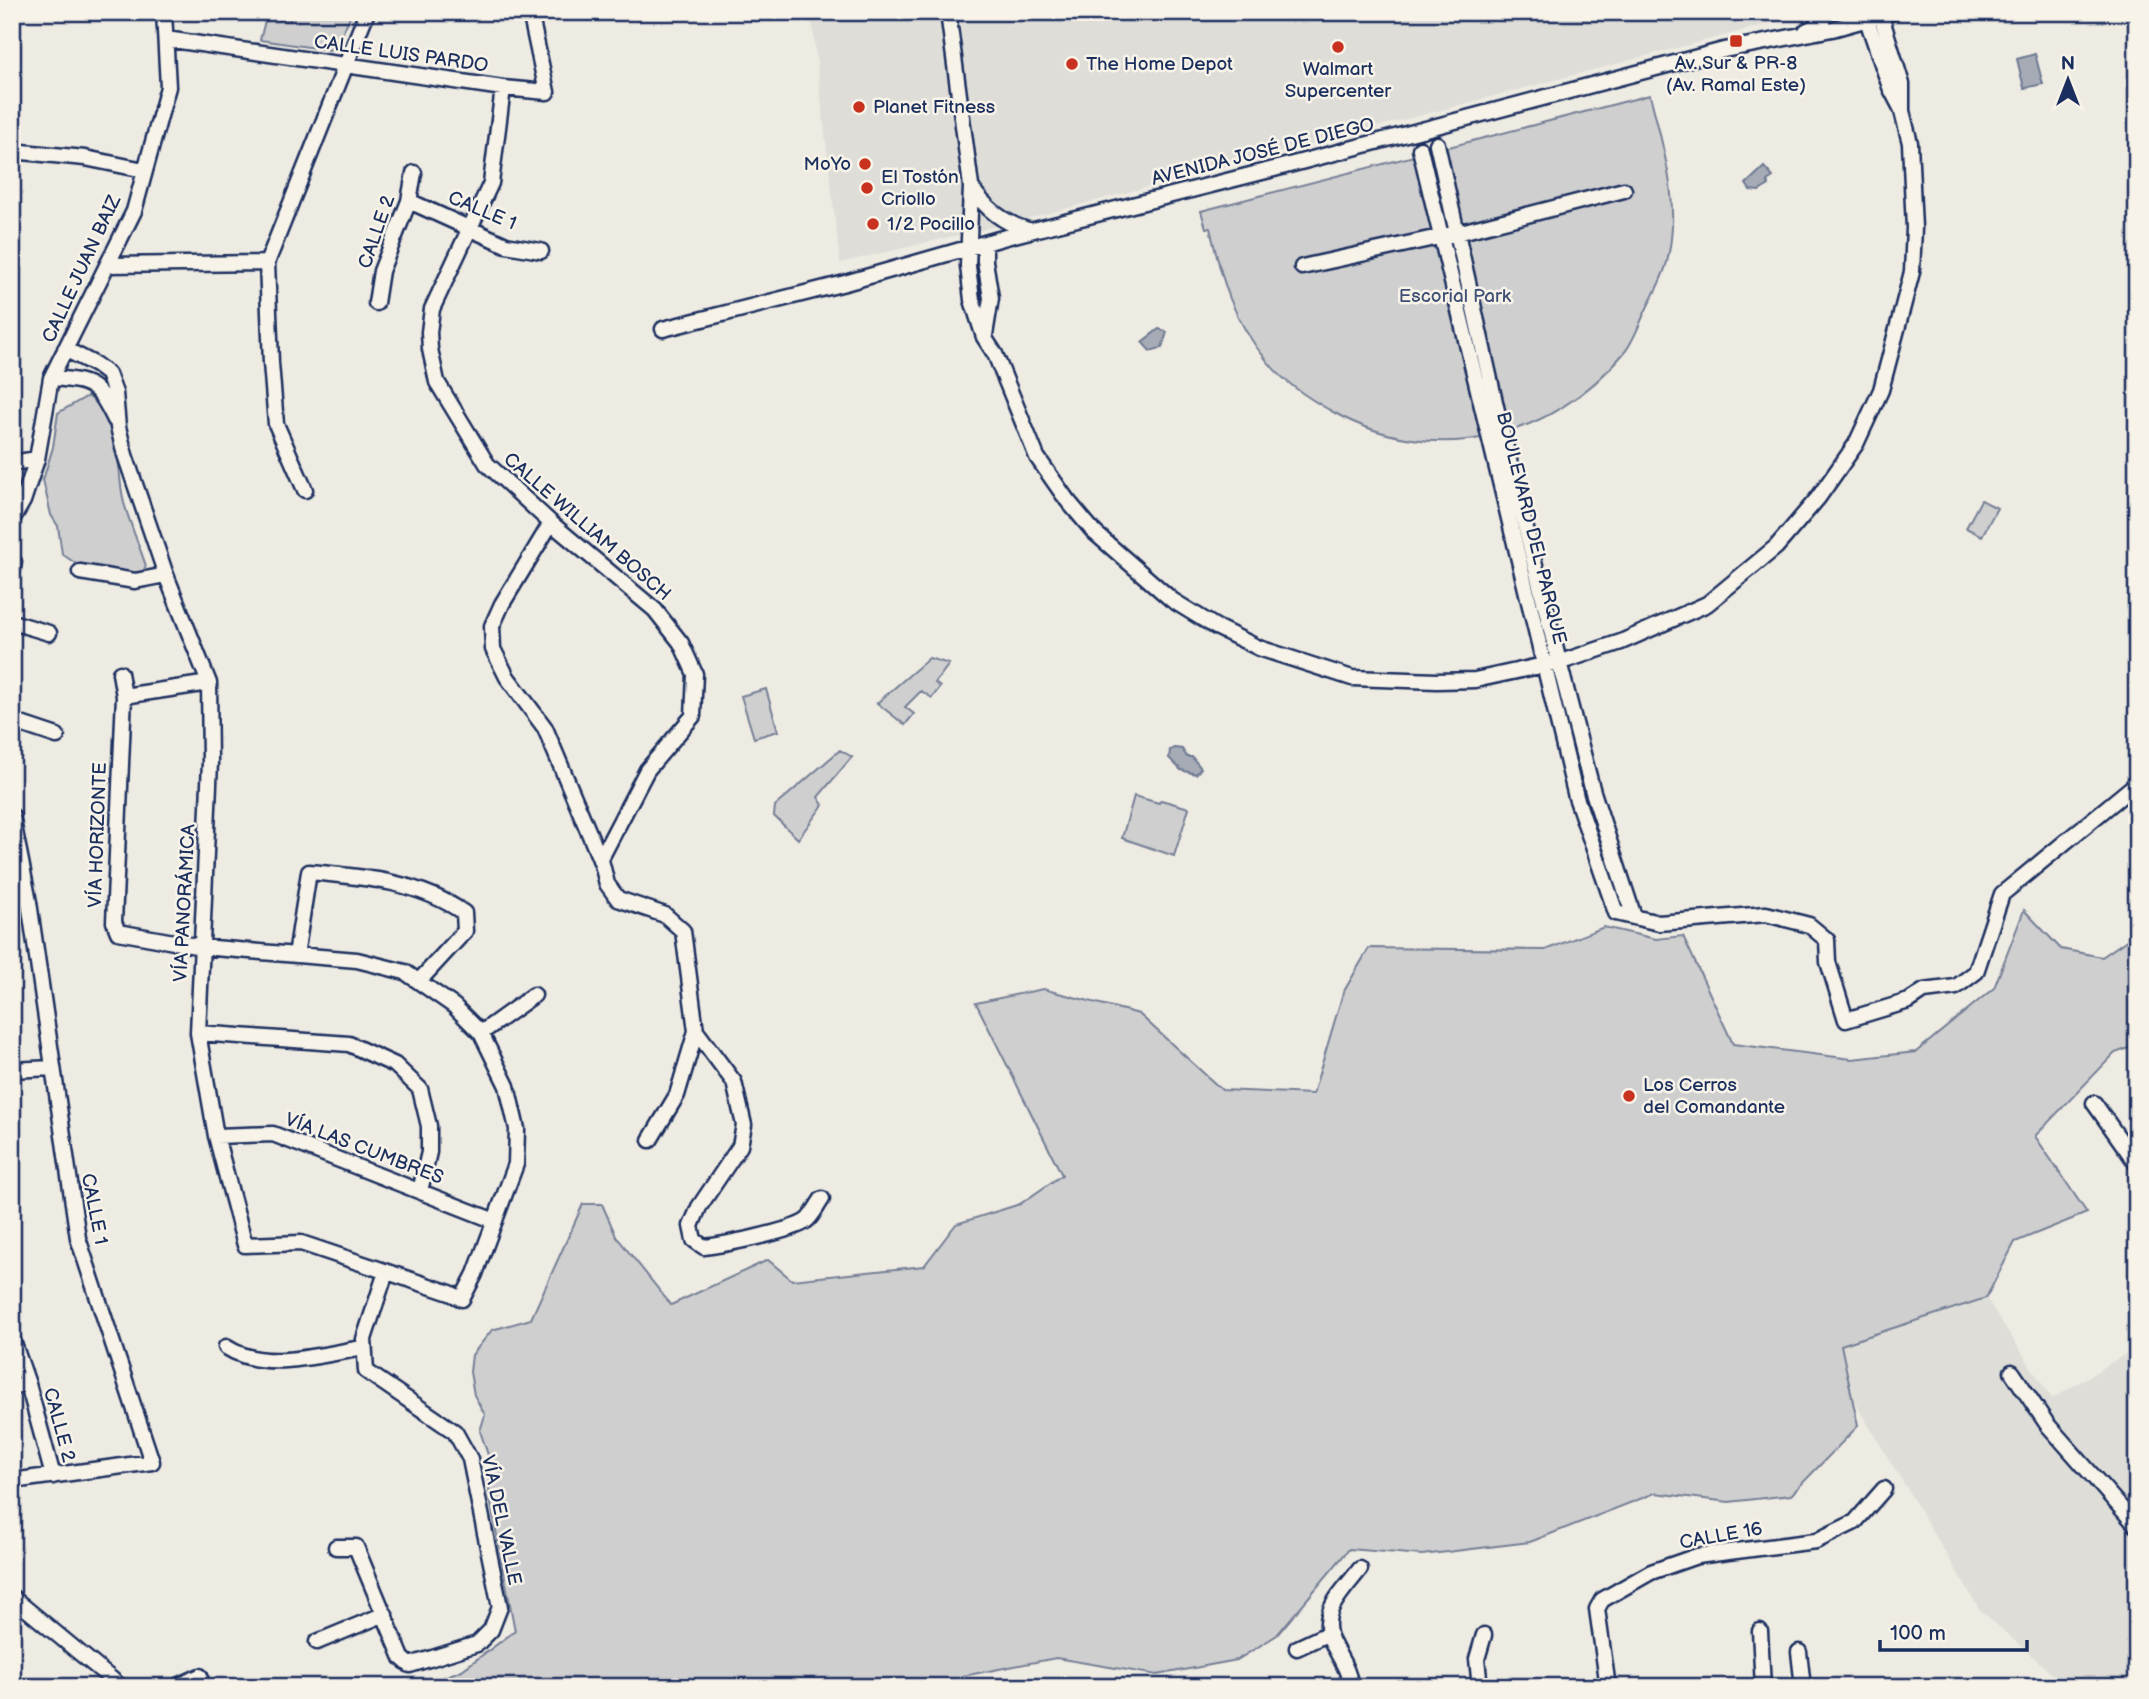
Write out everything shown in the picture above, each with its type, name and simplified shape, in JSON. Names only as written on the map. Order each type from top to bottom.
[{"type":"street","name":"CALLE JUAN BAIZ","points":[[12,520],[23,501],[37,458],[65,349],[134,211],[168,87],[164,12]]},
{"type":"street","points":[[305,489],[276,424],[267,262],[367,12]]},
{"type":"street","name":"CALLE LUIS PARDO","points":[[166,39],[503,88],[547,92],[530,12]]},
{"type":"street","points":[[948,12],[971,186],[968,267],[972,300],[984,337],[995,354],[1037,457],[1067,500],[1094,532],[1172,600],[1216,627],[1259,648],[1352,677],[1452,681],[1475,680],[1559,662],[1621,642],[1707,604],[1776,547],[1818,498],[1856,444],[1881,390],[1912,272],[1914,228],[1910,143],[1902,111],[1890,87],[1876,15]]},
{"type":"street","points":[[1795,36],[1814,27],[1830,12]]},
{"type":"street","name":"AVENIDA JOSÉ DE DIEGO","points":[[663,329],[1724,50],[1795,36],[1876,15]]},
{"type":"street","name":"CALLE WILLIAM BOSCH","points":[[503,88],[491,183],[432,309],[430,349],[437,382],[487,464],[551,523],[655,610],[681,643],[695,674],[693,716],[647,770],[600,860]]},
{"type":"street","name":"BOULEVARD DEL PARQUE","points":[[1437,144],[1500,424],[1559,662],[1593,792],[1634,917]]},
{"type":"street","name":"BOULEVARD DEL PARQUE","points":[[1420,149],[1576,797],[1616,913],[1634,917]]},
{"type":"street","points":[[12,151],[85,158],[144,170]]},
{"type":"street","name":"CALLE 2","points":[[376,303],[381,271],[409,201],[414,173]]},
{"type":"street","points":[[971,186],[979,200],[998,216],[1016,227],[1030,231]]},
{"type":"street","points":[[1302,267],[1457,233],[1624,190]]},
{"type":"street","name":"CALLE 1","points":[[409,201],[506,245],[541,251]]},
{"type":"street","points":[[984,337],[991,298],[985,243]]},
{"type":"street","points":[[107,265],[267,262]]},
{"type":"street","points":[[57,379],[85,383],[98,378],[104,370],[65,349]]},
{"type":"street","name":"VÍA PANORÁMICA","points":[[104,370],[115,393],[118,428],[125,455],[166,575],[209,683],[211,762],[198,1033],[216,1136],[245,1245],[302,1243],[386,1272]]},
{"type":"street","name":"VÍA PANORÁMICA","points":[[57,379],[97,400],[108,419],[118,428]]},
{"type":"street","name":"VÍA PANORÁMICA","points":[[85,383],[102,393],[118,428]]},
{"type":"street","points":[[12,463],[37,458]]},
{"type":"street","points":[[551,523],[502,604],[492,626],[493,649],[507,677],[545,728],[600,860],[607,884],[618,899],[665,915],[683,931],[696,1031],[677,1095],[650,1140]]},
{"type":"street","points":[[80,572],[135,581],[166,575]]},
{"type":"street","points":[[12,622],[50,632]]},
{"type":"street","name":"VÍA HORIZONTE","points":[[120,673],[124,696],[114,922],[118,932],[202,947]]},
{"type":"street","points":[[124,696],[209,683]]},
{"type":"street","points":[[12,721],[57,736]]},
{"type":"street","points":[[1634,917],[1659,923],[1766,914],[1809,925],[1827,940],[1828,962],[1846,1020],[1860,1018],[1909,1001],[1924,991],[1956,987],[1976,972],[2002,894],[2137,783]]},
{"type":"street","name":"CALLE 1","points":[[12,817],[29,902],[78,1238],[152,1462],[12,1481]]},
{"type":"street","points":[[296,954],[309,872],[384,880],[430,895],[464,913],[465,931],[419,981]]},
{"type":"street","points":[[12,904],[29,902]]},
{"type":"street","points":[[202,947],[357,960],[405,972],[454,1006],[481,1033],[507,1086],[517,1129],[516,1164],[475,1274],[462,1299],[386,1272],[364,1339],[364,1348],[271,1361],[238,1355],[226,1346]]},
{"type":"street","points":[[481,1033],[534,995]]},
{"type":"street","points":[[696,1031],[734,1082],[744,1125],[740,1146],[699,1207],[691,1226],[694,1240],[704,1247],[780,1231],[806,1221],[822,1199]]},
{"type":"street","points":[[198,1033],[349,1044],[395,1065],[420,1088],[429,1126],[429,1152],[421,1191]]},
{"type":"street","points":[[12,1070],[52,1068]]},
{"type":"street","points":[[2094,1102],[2132,1148],[2137,1164]]},
{"type":"street","name":"VÍA LAS CUMBRES","points":[[216,1136],[273,1134],[495,1221]]},
{"type":"street","name":"CALLE 2","points":[[12,1338],[28,1384],[53,1476]]},
{"type":"street","name":"VÍA DEL VALLE","points":[[336,1547],[356,1547],[402,1658],[410,1665],[477,1644],[491,1630],[500,1607],[470,1459],[455,1432],[366,1371],[364,1348]]},
{"type":"street","points":[[2012,1372],[2047,1424],[2137,1526]]},
{"type":"street","name":"CALLE 2","points":[[12,1387],[28,1384]]},
{"type":"street","name":"CALLE 16","points":[[1608,1687],[1597,1609],[1602,1600],[1651,1572],[1697,1556],[1816,1541],[1855,1522],[1884,1489]]},
{"type":"street","points":[[1351,1687],[1349,1673],[1327,1634],[1328,1613],[1360,1569]]},
{"type":"street","points":[[12,1597],[121,1687]]},
{"type":"street","points":[[317,1642],[385,1614]]},
{"type":"street","points":[[1760,1631],[1763,1687]]},
{"type":"street","points":[[1297,1648],[1327,1634]]},
{"type":"street","points":[[1480,1687],[1477,1659],[1484,1635]]},
{"type":"street","points":[[1799,1652],[1804,1687]]},
{"type":"street","points":[[176,1687],[200,1676]]},
{"type":"shaded area","points":[[811,12],[1814,12],[1030,218],[840,263]]},
{"type":"shaded area","points":[[2121,12],[2137,12],[2137,55]]},
{"type":"shaded area","points":[[2035,54],[2043,84],[2024,88],[2017,59]]},
{"type":"shaded area","points":[[1764,167],[1773,177],[1767,181],[1769,185],[1759,191],[1750,190],[1746,184]]},
{"type":"shaded area","points":[[1159,329],[1167,332],[1162,348],[1150,351],[1142,342]]},
{"type":"shaded area","points":[[1182,749],[1187,757],[1192,757],[1201,768],[1196,774],[1181,770],[1169,758],[1170,750]]},
{"type":"shaded area","points":[[1986,1298],[2052,1399],[2137,1347],[2137,1687],[2067,1687],[1980,1610],[1852,1398],[1840,1345]]},
{"type":"green space","points":[[291,12],[352,12],[337,46],[329,50],[260,40],[266,17],[290,21]]},
{"type":"green space","name":"Escorial Park","points":[[1650,95],[1669,178],[1672,220],[1667,262],[1628,348],[1595,383],[1563,407],[1527,425],[1490,436],[1451,441],[1412,439],[1373,430],[1335,413],[1290,384],[1268,362],[1245,330],[1230,299],[1210,228],[1206,228],[1201,211]]},
{"type":"green space","points":[[88,396],[100,407],[113,432],[124,503],[146,566],[143,571],[132,574],[78,565],[62,554],[58,526],[51,515],[43,480],[53,447],[58,413]]},
{"type":"green space","points":[[1981,500],[1997,508],[1982,536],[1966,528]]},
{"type":"green space","points":[[929,658],[949,664],[935,683],[940,687],[932,698],[921,691],[905,707],[914,714],[905,725],[877,703]]},
{"type":"green space","points":[[766,689],[778,731],[754,738],[741,696]]},
{"type":"green space","points":[[840,750],[852,757],[818,797],[823,805],[798,839],[774,816],[775,806]]},
{"type":"green space","points":[[1134,796],[1189,808],[1174,856],[1122,838]]},
{"type":"green space","points":[[2024,910],[2061,949],[2102,957],[2137,933],[2137,1045],[2115,1053],[2035,1136],[2087,1213],[2015,1242],[1986,1298],[1841,1345],[1858,1426],[1791,1495],[1729,1502],[1655,1493],[1530,1542],[1422,1555],[1349,1549],[1277,1635],[1237,1660],[1157,1675],[1056,1658],[963,1676],[953,1687],[419,1687],[462,1670],[515,1631],[489,1494],[491,1464],[480,1431],[485,1415],[474,1395],[470,1372],[472,1355],[492,1330],[531,1319],[583,1204],[602,1204],[616,1236],[671,1305],[768,1260],[792,1280],[924,1266],[956,1224],[1020,1204],[1062,1175],[976,1003],[1043,989],[1139,1014],[1222,1090],[1313,1094],[1343,993],[1369,948],[1545,950],[1604,927],[1656,939],[1683,936],[1733,1044],[1852,1059],[1916,1052],[1994,988]]},
{"type":"place","name":"Av. Sur & PR-8 (Av. Ramal Este)","points":[[1736,41]]},
{"type":"place","name":"Walmart Supercenter","points":[[1338,47]]},
{"type":"place","name":"The Home Depot","points":[[1072,64]]},
{"type":"place","name":"Planet Fitness","points":[[859,107]]},
{"type":"place","name":"MoYo","points":[[865,164]]},
{"type":"place","name":"El Tostón Criollo","points":[[867,188]]},
{"type":"place","name":"1/2 Pocillo","points":[[873,224]]},
{"type":"place","name":"Los Cerros del Comandante","points":[[1629,1096]]}]
